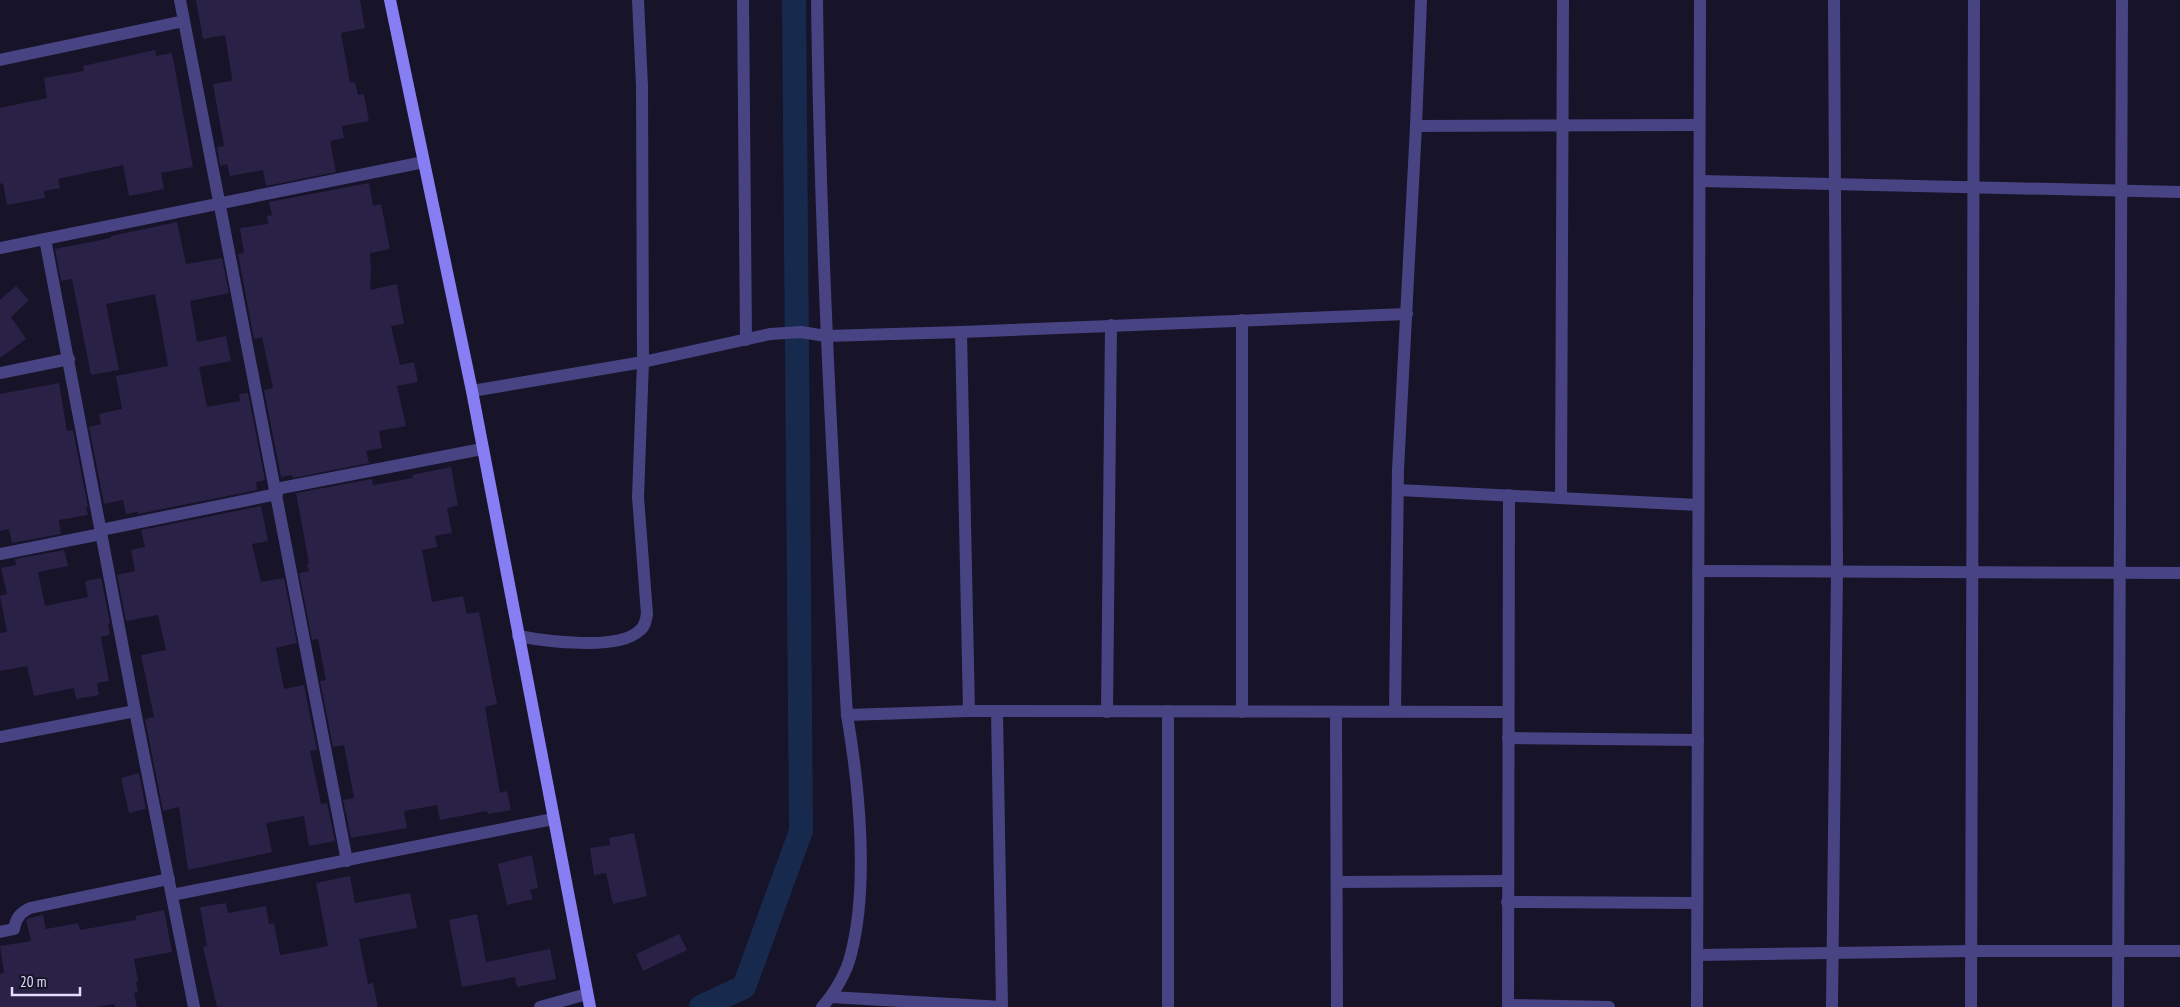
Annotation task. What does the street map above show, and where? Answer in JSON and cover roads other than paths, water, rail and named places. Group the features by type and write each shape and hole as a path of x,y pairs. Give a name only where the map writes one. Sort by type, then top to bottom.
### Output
{"street":[{"path":"180,0 277,492 347,861"},
{"path":"390,0 472,391 590,1007"},
{"path":"518,636 563,642 604,642 632,636 640,631 645,624 647,614 638,497 643,362 642,86 638,0"},
{"path":"743,0 746,340"},
{"path":"817,0 819,155 826,336 847,715 860,847 859,902 851,955 831,997 822,1007"},
{"path":"1394,711 1398,490 1421,0"},
{"path":"1561,498 1562,0"},
{"path":"1697,1007 1700,0"},
{"path":"1832,1007 1837,570 1834,0"},
{"path":"1971,1007 1974,0"},
{"path":"2118,1007 2122,0"},
{"path":"0,60 184,20"},
{"path":"1416,126 1699,125"},
{"path":"0,248 424,162"},
{"path":"1700,181 2180,192"},
{"path":"45,239 194,1007"},
{"path":"472,391 643,362 770,334 801,332 826,336 962,332 1407,314"},
{"path":"1242,320 1242,712"},
{"path":"1107,712 1110,325"},
{"path":"962,332 969,711"},
{"path":"0,373 69,359"},
{"path":"0,554 277,492 482,449"},
{"path":"1398,490 1698,506"},
{"path":"1509,495 1508,1006 1609,1007"},
{"path":"1698,571 1972,570 2180,572"},
{"path":"0,737 135,710"},
{"path":"847,715 969,711 1508,712"},
{"path":"831,997 1002,1007 997,711"},
{"path":"1168,712 1168,1007"},
{"path":"1336,712 1337,1007"},
{"path":"1508,738 1698,740"},
{"path":"172,896 553,819"},
{"path":"0,932 14,929 16,920 21,913 30,908 169,879"},
{"path":"1337,882 1507,881"},
{"path":"1507,902 1697,904"},
{"path":"1697,955 1832,952 2180,951"},
{"path":"540,1007 587,994"}],"waterway":[{"path":"701,1007 744,987 801,831 794,0"}]}
